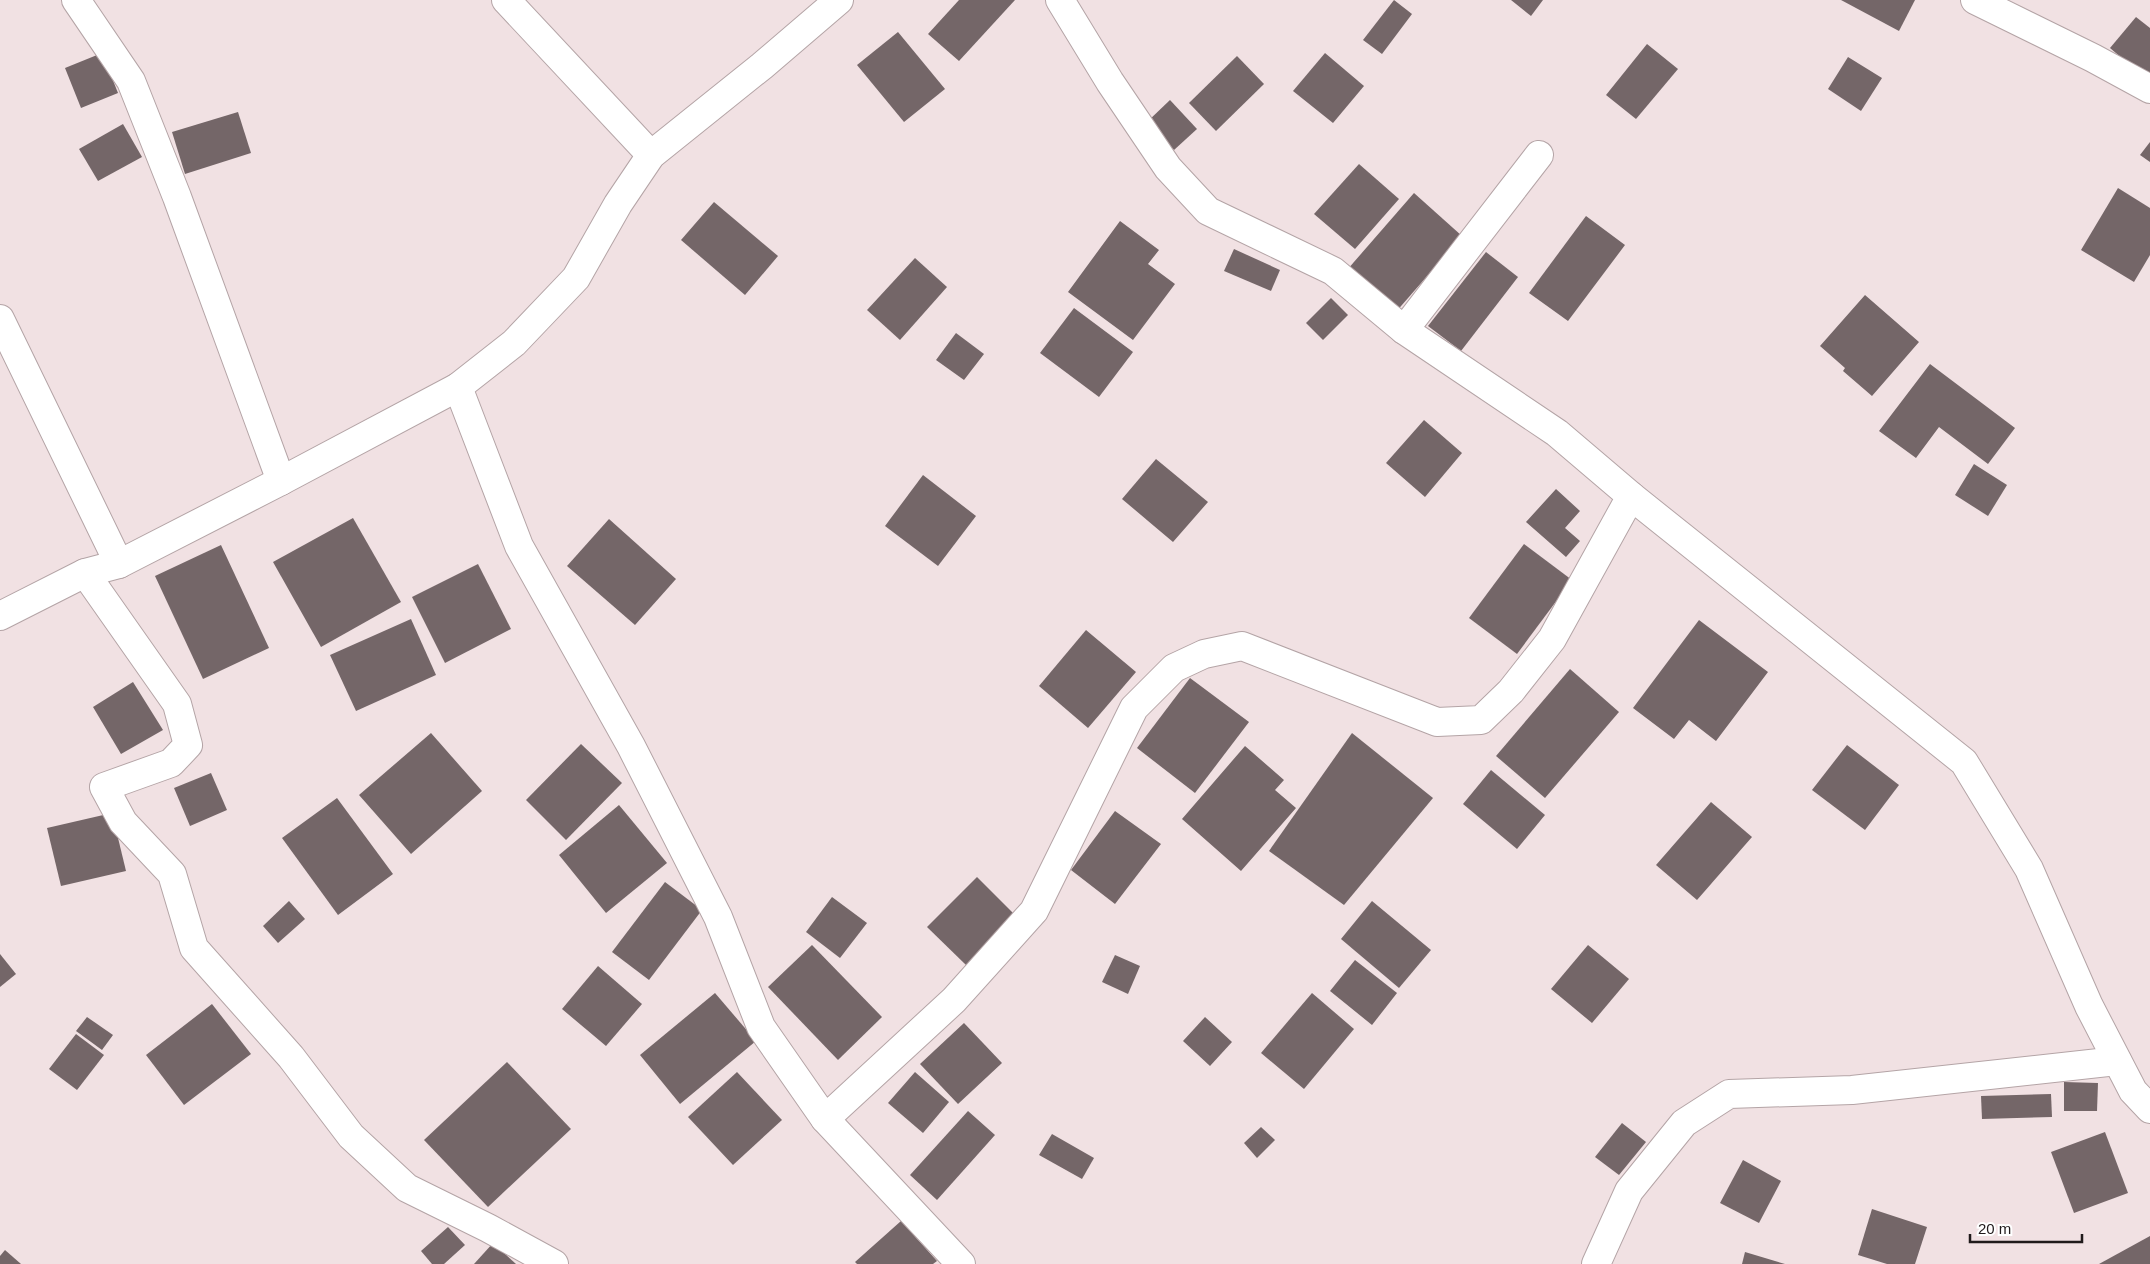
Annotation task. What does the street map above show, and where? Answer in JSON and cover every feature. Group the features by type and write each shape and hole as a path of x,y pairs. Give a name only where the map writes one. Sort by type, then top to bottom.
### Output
{"street":[{"path":"76,0 131,81 177,197 281,481"},
{"path":"506,0 651,155"},
{"path":"0,616 85,574 119,564 458,387 514,343 576,278 618,204 651,155 762,66 839,0"},
{"path":"1060,0 1110,82 1168,168 1208,211 1333,271 1404,330 1558,433 1631,496 1964,762 2029,869 2089,1006 2133,1091 2150,1109"},
{"path":"1975,0 2093,58 2150,89"},
{"path":"1404,330 1539,155"},
{"path":"0,319 119,564"},
{"path":"458,387 519,546 630,746 718,917 761,1027 825,1119 961,1264"},
{"path":"825,1119 954,1000 1034,911 1134,708 1174,668 1204,654 1242,646 1437,722 1481,720 1511,691 1552,639 1631,496"},
{"path":"85,574 177,704 188,745 171,763 104,787 123,822 172,874 194,948 291,1057 351,1136 407,1188 488,1228 554,1264"},
{"path":"1596,1264 1629,1191 1684,1123 1729,1094 1852,1090 2117,1061"}],"building":[{"path":"959,0 1015,0 959,61 928,34"},
{"path":"1394,0 1412,14 1382,54 1363,40"},
{"path":"1511,0 1543,0 1531,16"},
{"path":"1841,0 1915,0 1899,31"},
{"path":"2136,17 2150,28 2150,82 2110,48"},
{"path":"898,32 945,89 904,122 857,65"},
{"path":"1647,44 1678,69 1636,119 1606,95"},
{"path":"102,53 118,93 81,108 65,68"},
{"path":"1325,53 1364,86 1333,123 1293,91"},
{"path":"1237,56 1264,84 1216,131 1189,103"},
{"path":"1848,57 1882,78 1861,111 1828,89"},
{"path":"1170,100 1197,129 1174,150 1147,122"},
{"path":"238,112 251,153 185,174 172,132"},
{"path":"123,124 142,157 98,181 79,149"},
{"path":"2150,142 2150,162 2140,155"},
{"path":"1359,164 1399,199 1355,249 1314,214"},
{"path":"2118,188 2150,208 2150,255 2134,282 2081,250"},
{"path":"1414,193 1462,236 1395,313 1347,270"},
{"path":"714,202 778,256 745,295 681,240"},
{"path":"1586,216 1625,245 1568,321 1529,293"},
{"path":"1120,221 1159,250 1148,264 1175,284 1133,340 1068,292"},
{"path":"1234,249 1280,270 1271,291 1224,271"},
{"path":"1486,252 1518,277 1461,351 1428,326"},
{"path":"915,258 947,287 900,340 867,310"},
{"path":"1865,295 1919,342 1872,396 1843,371 1845,368 1820,346"},
{"path":"1331,298 1348,315 1323,340 1306,323"},
{"path":"1074,308 1133,352 1099,397 1040,353"},
{"path":"956,333 984,354 964,380 936,360"},
{"path":"1930,364 2015,428 1988,464 1939,427 1916,458 1879,431"},
{"path":"1424,420 1462,453 1425,497 1386,463"},
{"path":"1156,459 1208,502 1173,542 1122,499"},
{"path":"1974,464 2007,485 1988,516 1955,495"},
{"path":"923,475 976,516 938,566 885,526"},
{"path":"1556,489 1580,511 1565,528 1580,541 1566,557 1526,522"},
{"path":"353,518 401,602 321,647 273,562"},
{"path":"609,519 676,579 635,625 567,566"},
{"path":"1524,544 1572,580 1517,654 1469,618"},
{"path":"221,545 269,648 203,679 155,576"},
{"path":"478,564 511,629 445,663 412,597"},
{"path":"411,619 436,675 356,711 330,655"},
{"path":"1699,620 1768,672 1716,741 1689,720 1674,739 1633,708"},
{"path":"1086,630 1136,672 1088,728 1039,686"},
{"path":"1570,669 1619,712 1545,798 1496,756"},
{"path":"1190,678 1249,722 1195,793 1137,748"},
{"path":"133,682 163,730 121,754 93,707"},
{"path":"431,733 482,791 411,854 359,795"},
{"path":"1352,733 1433,798 1344,905 1269,851"},
{"path":"581,744 622,783 566,840 526,800"},
{"path":"1847,745 1899,785 1865,830 1812,790"},
{"path":"1245,746 1284,780 1275,790 1296,808 1241,871 1182,819"},
{"path":"1491,770 1545,815 1517,849 1463,804"},
{"path":"211,773 227,810 190,826 174,788"},
{"path":"337,798 393,874 338,915 282,838"},
{"path":"1711,802 1752,837 1697,900 1656,865"},
{"path":"619,805 667,863 606,913 559,855"},
{"path":"1115,811 1161,844 1115,904 1071,870"},
{"path":"112,813 126,871 61,886 47,828"},
{"path":"977,877 1016,916 966,965 927,927"},
{"path":"665,882 702,910 649,980 612,952"},
{"path":"832,897 867,923 840,958 806,932"},
{"path":"289,901 305,919 278,943 263,926"},
{"path":"1372,901 1431,950 1399,988 1341,939"},
{"path":"812,945 882,1017 838,1060 768,987"},
{"path":"1588,945 1629,979 1592,1023 1551,989"},
{"path":"0,954 16,974 0,987"},
{"path":"1115,955 1140,966 1128,994 1102,982"},
{"path":"1355,960 1397,993 1372,1025 1330,991"},
{"path":"598,966 642,1004 606,1046 562,1009"},
{"path":"715,993 756,1041 680,1104 640,1055"},
{"path":"1312,993 1354,1029 1304,1089 1261,1053"},
{"path":"212,1004 251,1054 184,1105 146,1055"},
{"path":"87,1017 113,1035 102,1050 76,1031"},
{"path":"1205,1017 1232,1042 1210,1066 1183,1041"},
{"path":"964,1023 1002,1063 958,1104 920,1064"},
{"path":"76,1034 104,1055 77,1090 49,1069"},
{"path":"507,1062 571,1129 488,1207 424,1140"},
{"path":"737,1072 782,1120 733,1165 688,1117"},
{"path":"915,1072 949,1102 923,1133 888,1103"},
{"path":"2064,1082 2098,1083 2097,1111 2064,1111"},
{"path":"2051,1094 2052,1117 1982,1119 1981,1096"},
{"path":"968,1111 995,1135 937,1200 910,1175"},
{"path":"1622,1123 1646,1142 1619,1175 1595,1157"},
{"path":"1261,1127 1275,1140 1257,1158 1244,1143"},
{"path":"2105,1132 2128,1193 2074,1213 2051,1152"},
{"path":"1052,1134 1094,1158 1082,1179 1039,1155"},
{"path":"1743,1160 1781,1181 1759,1223 1720,1203"},
{"path":"1872,1209 1927,1227 1915,1264 1887,1264 1858,1255"},
{"path":"901,1221 937,1261 933,1264 857,1264 855,1262"},
{"path":"448,1227 465,1245 444,1264 432,1264 421,1251"},
{"path":"2150,1236 2150,1264 2099,1264"},
{"path":"493,1243 516,1264 474,1264"},
{"path":"5,1250 21,1264 0,1264 0,1256"},
{"path":"1745,1252 1785,1264 1742,1264"}]}
